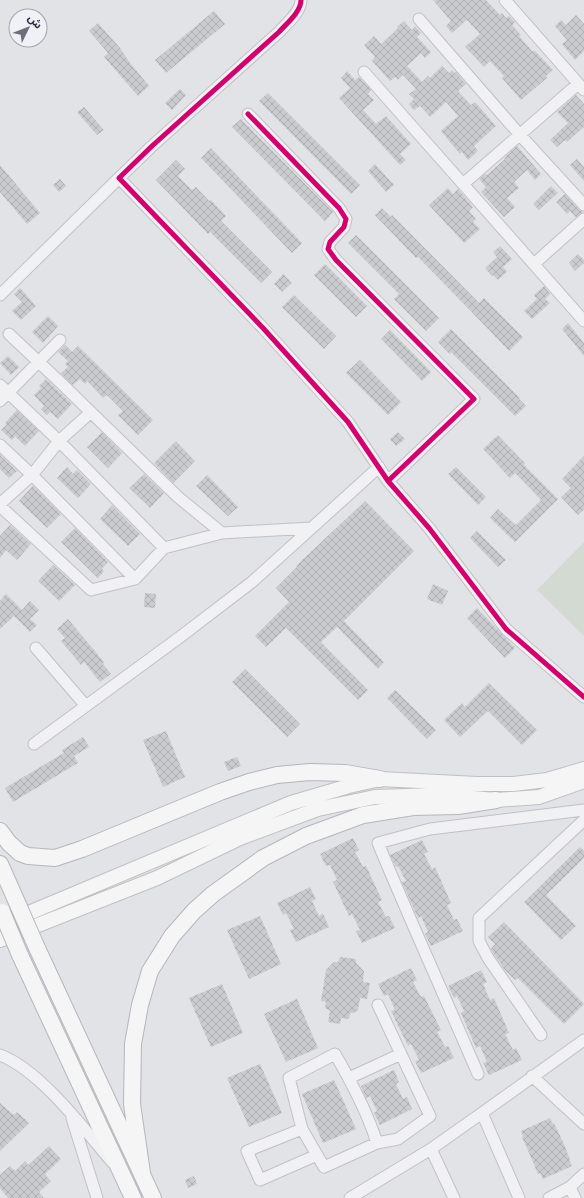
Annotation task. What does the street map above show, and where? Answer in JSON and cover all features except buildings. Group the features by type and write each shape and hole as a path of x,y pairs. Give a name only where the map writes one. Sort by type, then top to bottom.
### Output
{"highway":[{"path":"0,831 20,853 28,856 55,858 82,849 220,792 249,782 277,775 310,772 345,773 380,779"},
{"path":"142,1172 132,1104 133,1044 140,1005 150,971 172,936 194,911 213,894 263,858 306,836 363,816 413,807 458,806 496,800"},
{"path":"0,864 37,948 153,1198"},
{"path":"1,915 133,1198"}],"main road":[{"path":"1,915 292,803 349,786 380,779 476,784 512,784 547,780 584,769"},
{"path":"0,940 157,878 240,838 318,809 375,797 438,795 496,800 539,796 584,782"}],"street":[{"path":"0,295 152,146 279,32 293,16 301,4 301,0"},
{"path":"463,184 520,134 581,87 505,0"},
{"path":"419,19 584,205"},
{"path":"364,72 584,321"},
{"path":"248,114 339,208 346,218 344,227 330,242 328,249 336,260 474,399 388,481"},
{"path":"119,178 263,328 348,422 388,481 429,528 506,629 584,697"},
{"path":"534,264 584,219"},
{"path":"9,334 178,497 222,533"},
{"path":"60,340 3,393 59,442 164,548"},
{"path":"91,412 59,442 32,475 0,505 91,590 135,579 164,548 222,533 311,528"},
{"path":"0,445 32,475 135,579"},
{"path":"34,744 180,637 252,582 379,467"},
{"path":"36,648 86,706"},
{"path":"478,1074 446,999 411,924 378,843 430,829 584,810"},
{"path":"541,1035 478,941 479,918 584,820"},
{"path":"377,1143 371,1124 349,1078 335,1054 289,1078 302,1129 324,1167 377,1143 398,1139 430,1116 378,1005"},
{"path":"350,1198 431,1149 584,1040"},
{"path":"349,1078 400,1054"},
{"path":"0,1055 10,1059 31,1073 71,1114 121,1173"},
{"path":"532,1076 584,1124"},
{"path":"482,1113 519,1198"},
{"path":"71,1114 97,1198"},
{"path":"302,1129 247,1151 260,1180 317,1154"},
{"path":"431,1149 454,1198"},
{"path":"549,1198 570,1187 584,1174"},
{"path":"570,1187 575,1198"}],"shaded area":[{"path":"584,542 584,636 537,590"}],"cycle path":[{"path":"301,0 299,9 279,32 152,146 119,178 263,328 348,422 388,481 429,528 506,629 584,697"},
{"path":"248,114 339,208 346,219 344,227 330,242 328,249 336,260 474,399 388,481"}]}
